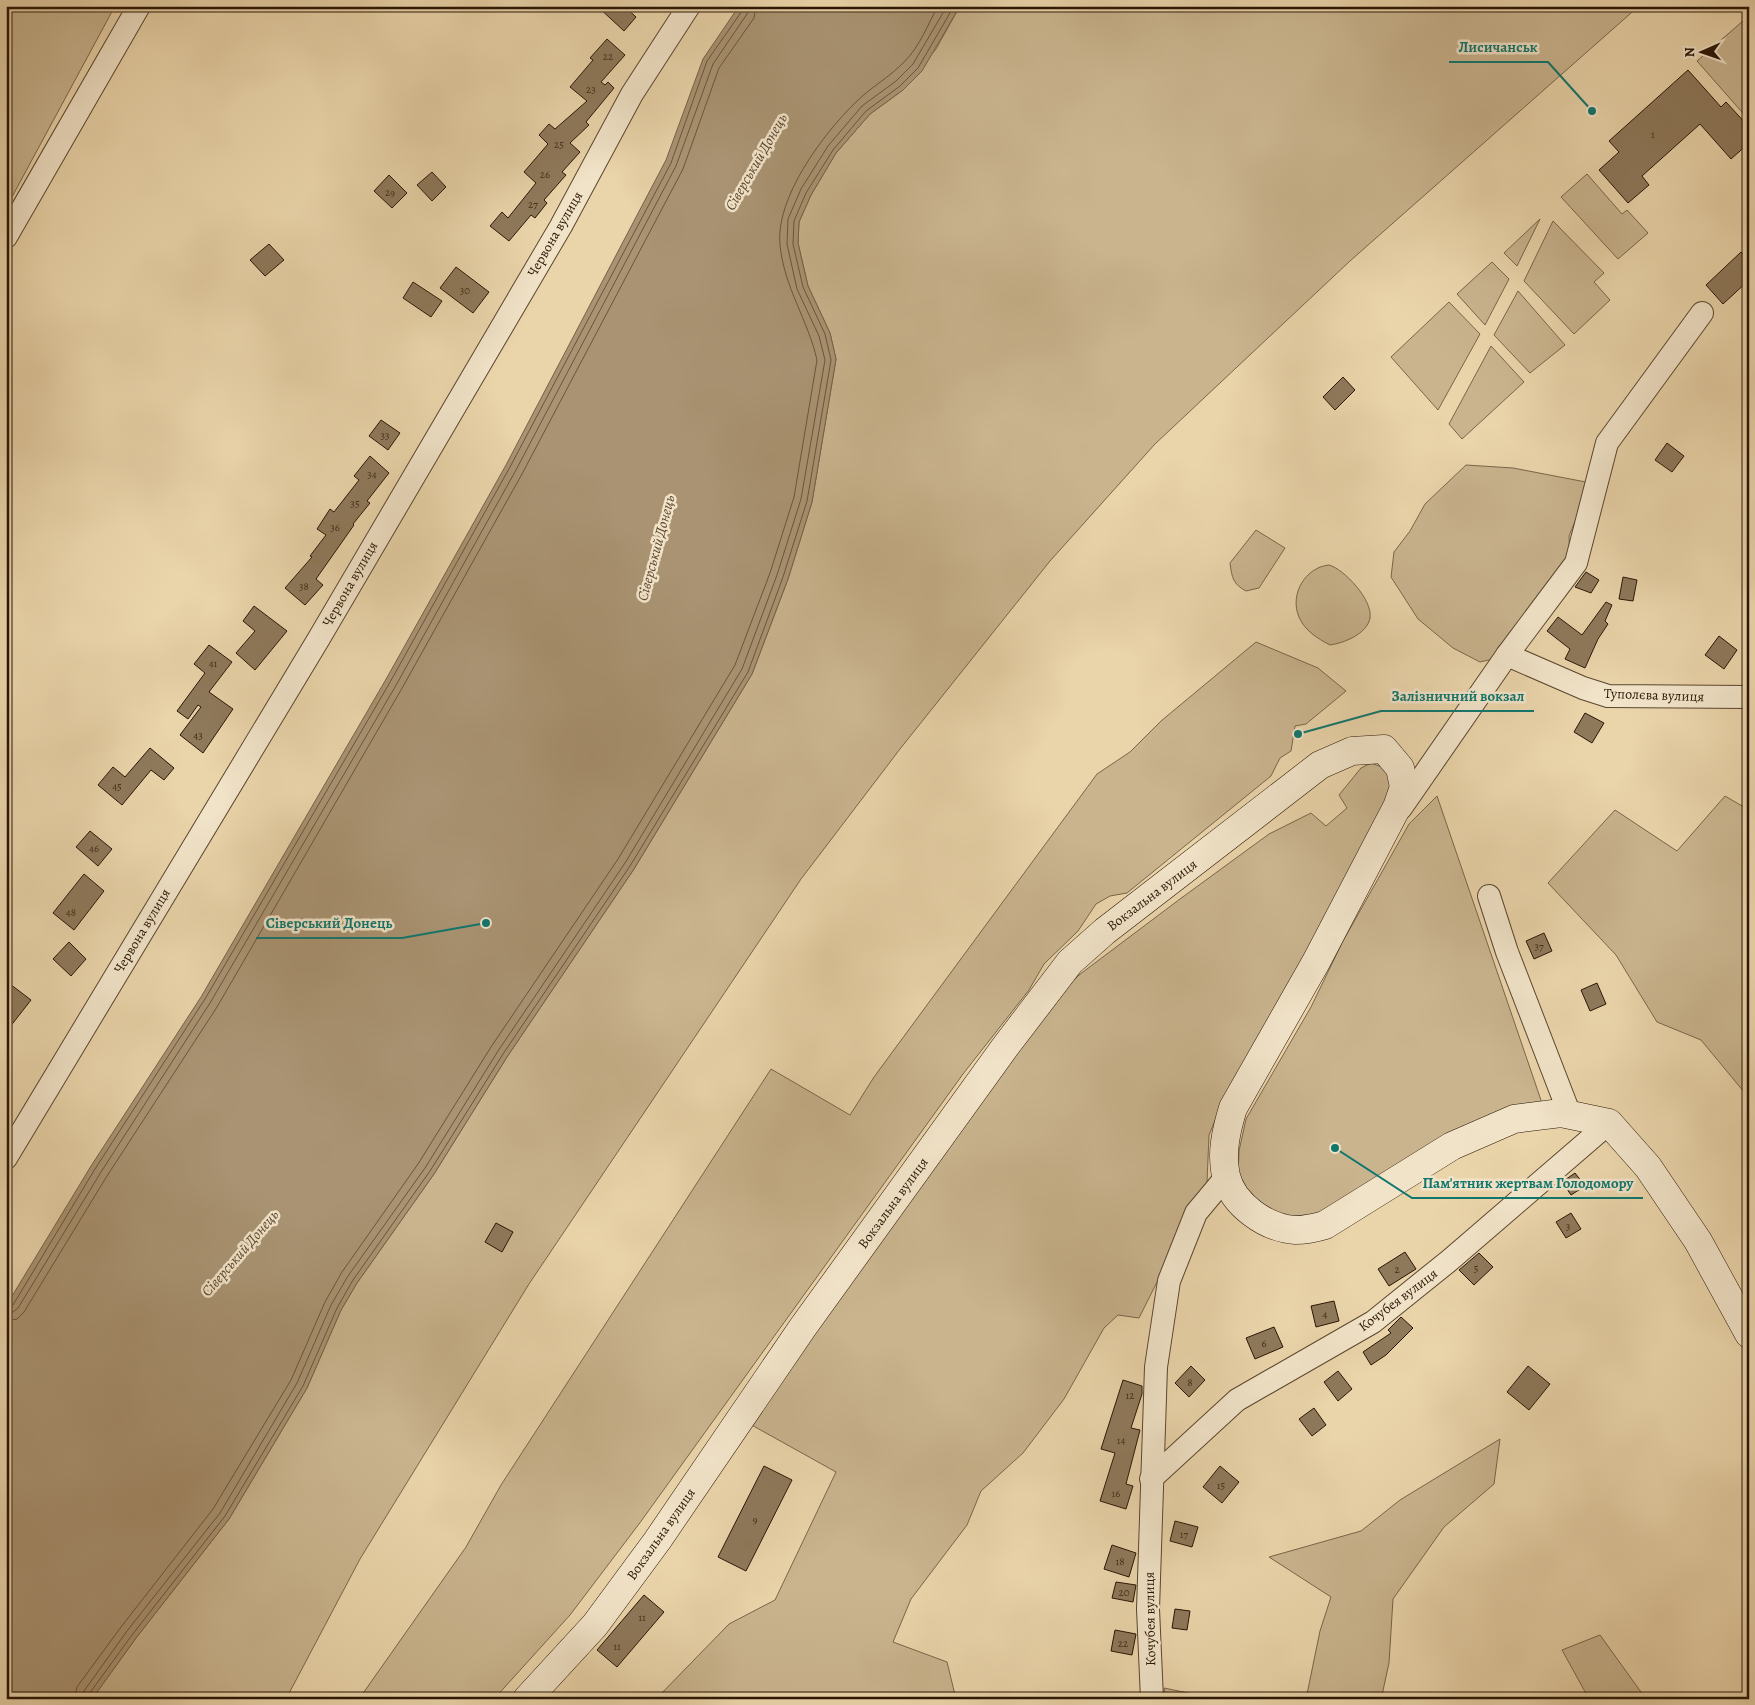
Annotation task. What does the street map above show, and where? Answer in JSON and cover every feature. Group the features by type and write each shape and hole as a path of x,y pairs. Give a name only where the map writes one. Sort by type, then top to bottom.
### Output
{"main road":[{"name":"Вокзальна вулиця","path":"527,1699 595,1626 657,1542 803,1327 1005,1047 1070,962 1105,931 1320,765 1352,751 1384,749 1400,768 1404,788 1385,832"},
{"path":"1385,832 1316,962 1233,1108 1226,1132 1224,1156 1226,1177 1233,1193 1244,1206 1260,1219 1294,1230 1310,1229 1325,1225 1452,1146 1514,1119 1560,1113 1609,1123 1648,1167 1698,1241 1749,1334"}],"street":[{"path":"6,237 139,6"},
{"name":"Червона вулиця","path":"6,1158 318,640 560,226 632,94 689,6"},
{"path":"1385,832 1506,655 1576,562 1607,443 1702,313"},
{"name":"Туполєва вулиця","path":"1506,655 1583,688 1608,696 1749,697"},
{"path":"1489,896 1511,962 1570,1115"},
{"name":"Кочубея вулиця","path":"1151,1479 1237,1400 1372,1322 1450,1260 1609,1123"},
{"name":"Кочубея вулиця","path":"1152,1699 1148,1609 1156,1367 1169,1281 1196,1213 1226,1177"}],"shaded area":[{"path":"6,6 115,6 6,208"},
{"path":"960,6 1639,6 1350,261 1155,444 1050,561 900,749 801,879 529,1284 360,1559 286,1699 92,1699 136,1638 229,1519 307,1388 341,1310 357,1283 434,1174 507,1057 634,869 752,674 788,579 812,502 836,359 830,333 808,286 798,243 799,222 811,195 836,153 870,114 903,90 936,49"},
{"path":"1744,20 1749,26 1749,120 1697,61"},
{"path":"1587,174 1622,214 1627,210 1648,233 1618,259 1561,197"},
{"path":"1540,219 1517,266 1504,253"},
{"path":"1553,221 1604,273 1594,282 1610,300 1574,334 1524,281"},
{"path":"1492,262 1509,279 1485,325 1457,294"},
{"path":"1518,291 1565,345 1530,373 1494,335"},
{"path":"1449,302 1480,334 1438,410 1391,357"},
{"path":"1491,346 1524,382 1462,439 1449,424"},
{"path":"1466,465 1513,468 1591,483 1569,536 1570,562 1493,659 1480,662 1453,648 1418,619 1391,577 1394,552 1410,531 1425,504"},
{"path":"1256,530 1285,548 1259,588 1246,591 1238,586 1234,580 1230,563"},
{"path":"1329,565 1342,572 1356,586 1370,611 1368,624 1360,633 1348,640 1330,645 1308,630 1299,617 1296,608 1298,591 1307,576 1321,567"},
{"path":"1256,642 1318,668 1346,691 1306,724 1295,726 1291,751 1280,758 1271,776 1127,893 1110,896 1096,904 1078,931 1044,964 1029,990 963,1074 639,1524 570,1615 494,1699 359,1699 466,1547 501,1485 771,1069 850,1115 874,1077 1097,774 1130,752 1161,721"},
{"path":"1371,763 1382,767 1390,775 1391,803 1219,1111 1209,1135 1207,1182 1139,1318 1118,1315 1104,1328 1064,1399 1023,1453 981,1491 967,1525 911,1599 893,1642 947,1662 956,1699 656,1699 729,1624 775,1600 836,1472 748,1423 1041,1014 1079,975 1269,834 1311,813 1326,826 1347,808 1339,795 1361,768"},
{"path":"1437,796 1543,1106 1319,1216 1292,1220 1263,1206 1238,1178 1239,1151 1246,1119 1311,1007 1343,941 1409,824"},
{"path":"1725,796 1749,810 1749,1098 1701,1040 1657,1022 1616,955 1548,883 1615,810 1677,851"},
{"path":"1500,1439 1494,1484 1444,1527 1393,1599 1389,1663 1382,1695 1385,1699 1306,1699 1320,1631 1331,1597 1269,1557 1361,1531 1400,1500"},
{"path":"1600,1635 1646,1699 1589,1699 1562,1650"},
{"path":"1164,1688 1217,1699 1166,1699"}],"water":[{"path":"739,6 960,6 922,71 903,90 870,114 836,153 811,195 799,222 798,243 808,286 830,333 836,359 812,502 788,579 752,674 634,869 507,1057 434,1174 357,1283 341,1310 307,1388 229,1519 136,1638 92,1699 6,1699 6,1306 91,1166 201,997 385,681 506,465 666,160 703,59"}],"building":[{"path":"597,6 624,6 636,17 624,31"},
{"path":"607,39 625,55 601,82 605,85 608,82 614,88 586,122 589,125 570,143 580,152 562,172 566,175 544,200 547,203 535,218 531,215 509,241 490,226 502,212 508,218 536,183 524,172 548,144 539,135 549,124 555,129 587,101 570,87 593,60 590,58"},
{"path":"1688,70 1721,107 1726,102 1749,127 1749,143 1731,159 1700,124 1642,176 1649,185 1628,203 1599,170 1619,152 1609,141"},
{"path":"432,172 446,187 432,201 417,185"},
{"path":"389,175 407,193 392,208 374,191"},
{"path":"269,244 284,260 265,276 250,260"},
{"path":"1741,252 1749,260 1749,280 1723,304 1706,285"},
{"path":"456,267 489,292 473,313 440,288"},
{"path":"413,282 442,301 431,317 403,298"},
{"path":"1343,377 1355,390 1335,410 1323,397"},
{"path":"381,420 400,433 388,450 369,436"},
{"path":"1667,443 1684,456 1672,472 1655,460"},
{"path":"370,456 389,473 367,501 370,503 353,524 316,579 323,585 305,605 285,588 312,557 310,556 326,535 317,529 330,509 334,512 359,480 354,476"},
{"path":"1586,572 1599,580 1591,593 1575,587"},
{"path":"1623,577 1637,580 1633,601 1619,599"},
{"path":"1606,602 1612,605 1605,621 1608,624 1598,639 1585,668 1565,659 1570,649 1547,631 1558,617 1582,635"},
{"path":"254,606 287,631 255,670 236,653 255,631 243,621"},
{"path":"1719,636 1737,650 1724,669 1705,655"},
{"path":"209,645 232,662 209,692 233,709 203,753 180,735 201,707 198,705 188,719 177,711 205,673 194,664"},
{"path":"1585,713 1604,723 1592,743 1574,732"},
{"path":"150,748 174,768 164,780 151,770 122,805 98,785 113,767 125,777"},
{"path":"90,831 112,849 98,866 76,847"},
{"path":"84,874 104,891 74,930 53,913"},
{"path":"1544,933 1552,951 1534,959 1526,941"},
{"path":"69,942 86,959 71,976 53,959"},
{"path":"6,981 31,1000 6,1032"},
{"path":"1597,983 1606,1004 1590,1011 1581,990"},
{"path":"1575,1173 1585,1186 1571,1195 1562,1182"},
{"path":"1571,1213 1581,1229 1566,1238 1556,1222"},
{"path":"496,1223 513,1232 502,1252 485,1242"},
{"path":"1405,1252 1416,1269 1389,1286 1378,1269"},
{"path":"1479,1253 1493,1267 1474,1285 1459,1270"},
{"path":"1334,1301 1339,1321 1316,1327 1311,1306"},
{"path":"1401,1317 1413,1328 1386,1355 1371,1365 1363,1352 1391,1333 1388,1330"},
{"path":"1274,1327 1283,1347 1255,1359 1246,1338"},
{"path":"1191,1366 1205,1380 1189,1397 1175,1383"},
{"path":"1528,1366 1550,1384 1529,1410 1507,1392"},
{"path":"1338,1371 1352,1389 1338,1401 1324,1382"},
{"path":"1123,1380 1142,1386 1142,1394 1131,1428 1140,1430 1126,1484 1133,1486 1126,1509 1100,1501 1115,1453 1101,1449"},
{"path":"1314,1408 1326,1425 1312,1436 1299,1419"},
{"path":"764,1466 792,1480 746,1571 718,1557"},
{"path":"1220,1466 1239,1482 1222,1503 1203,1487"},
{"path":"1175,1521 1198,1527 1192,1547 1170,1541"},
{"path":"1112,1545 1136,1553 1129,1577 1104,1569"},
{"path":"1116,1582 1136,1585 1133,1602 1112,1598"},
{"path":"644,1595 664,1612 617,1667 597,1650"},
{"path":"1175,1609 1190,1611 1187,1630 1172,1628"},
{"path":"1115,1630 1136,1634 1132,1655 1111,1651"}],"place":[{"name":"Лисичанськ","path":"1592,111"},
{"name":"Залізничний вокзал","path":"1298,734"},
{"name":"Сіверський Донець","path":"486,923"},
{"name":"Пам'ятник жертвам Голодомору","path":"1335,1148"}]}
